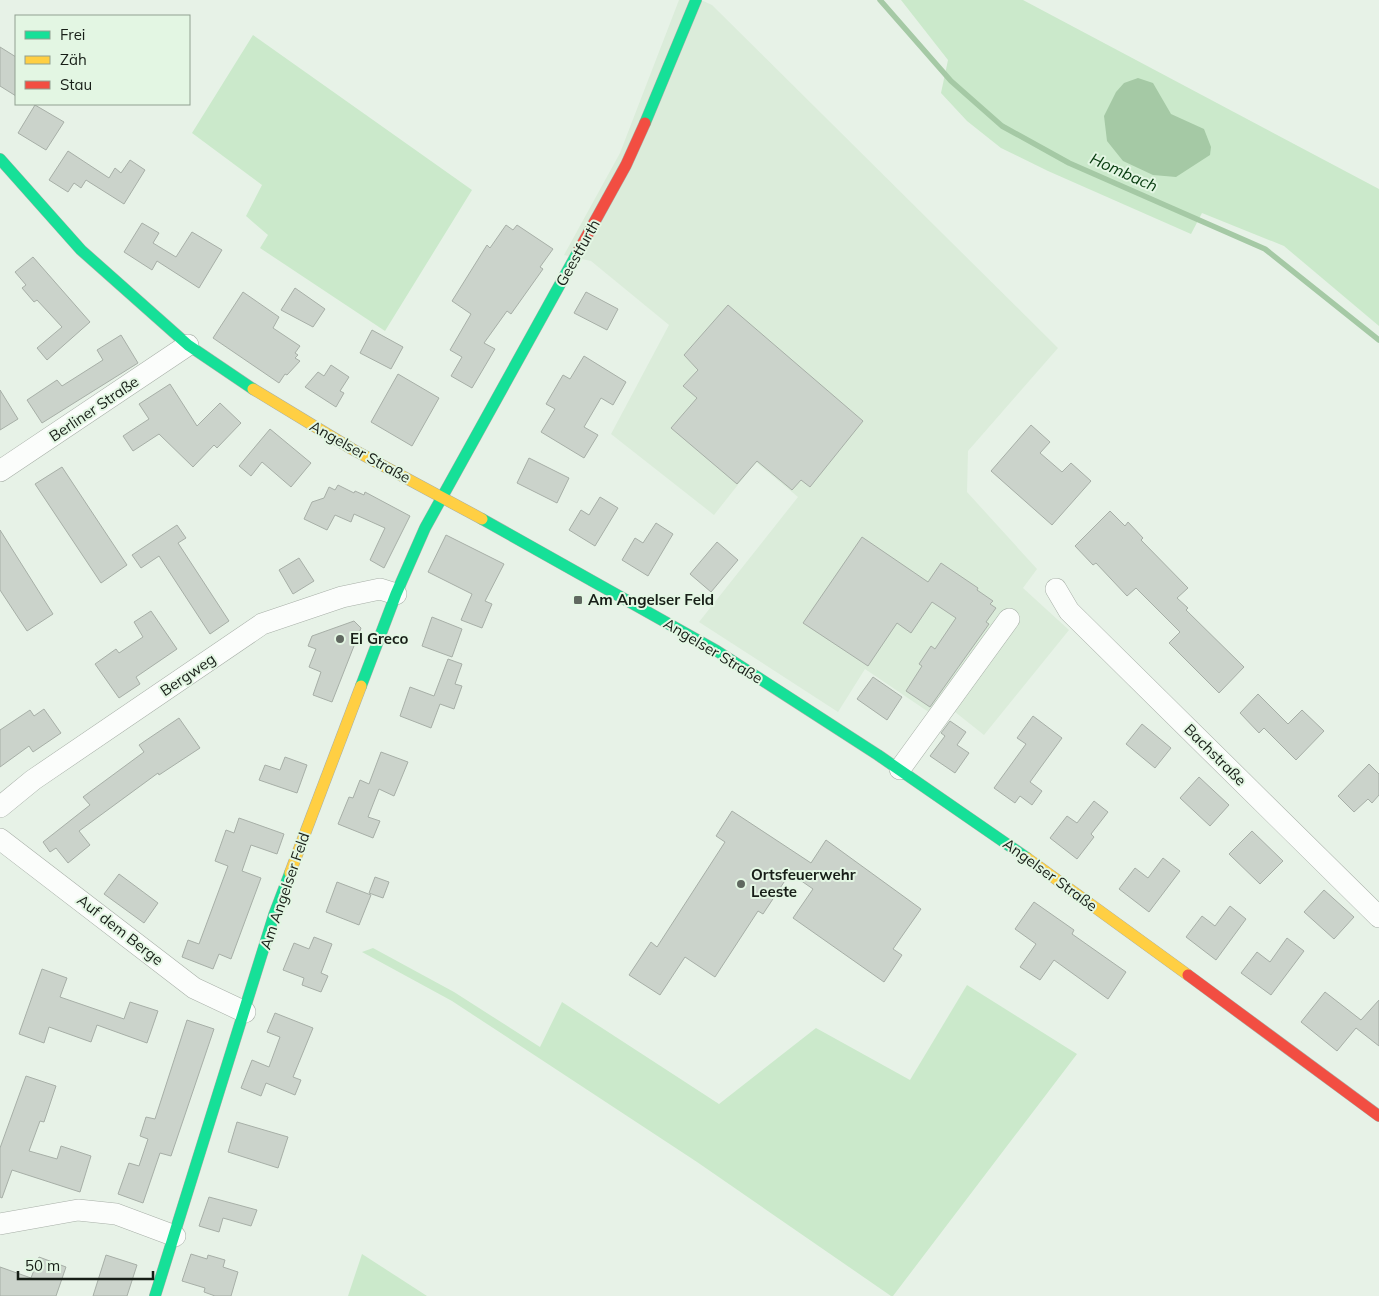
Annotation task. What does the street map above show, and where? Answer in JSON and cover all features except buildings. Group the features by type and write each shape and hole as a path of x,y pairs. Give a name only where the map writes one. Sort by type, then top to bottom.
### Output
{"main road":[{"name":"Geestfurth","path":"442,497 626,165 663,82 696,0"},
{"name":"Angelser Straße","path":"1,163 81,250 188,345 278,406 352,449 442,497 717,651 900,769 1018,852 1379,1116"},
{"name":"Am Angelser Feld","path":"156,1296 274,915 396,594 425,528 442,497"}],"street":[{"name":"Berliner Straße","path":"0,472 188,345"},
{"name":"Bergweg","path":"0,807 34,780 262,624 342,597 380,589 396,594"},
{"name":"Bachstraße","path":"1056,589 1069,612 1379,917"},
{"path":"900,769 1009,619"},
{"name":"Auf dem Berge","path":"0,839 194,988 245,1012"},
{"path":"0,1224 78,1210 116,1214 175,1236"}],"shaded area":[{"path":"679,0 701,0 712,5 1058,348 968,451 967,492 1037,569 1023,588 1069,630 984,735 945,704 936,717 865,669 838,712 699,622 798,497 756,462 714,515 611,434 669,325 591,261 564,255 620,153"},
{"path":"901,0 1023,0 1379,189 1379,326 1284,246 1202,213 1191,234 1048,171 1001,148 967,121 941,93 948,60"},
{"path":"253,35 472,190 385,331 260,248 268,235 246,216 262,185 192,133"},
{"path":"1138,78 1153,83 1171,114 1204,129 1211,147 1210,155 1176,177 1153,175 1123,161 1107,141 1104,116 1116,92 1124,83"},
{"path":"373,948 454,992 540,1047 562,1002 719,1104 816,1028 910,1080 967,985 1077,1054 893,1296 891,1296 697,1162 452,1001 362,952"},
{"path":"362,1254 427,1296 348,1296"}],"waterway":[{"name":"Hombach","path":"880,0 951,81 1002,126 1069,163 1265,249 1379,340"}],"traffic: fast":[{"path":"645,123 696,0"},
{"path":"0,159 81,250 188,345 253,389"},
{"path":"361,686 396,594 425,528 579,250"},
{"path":"482,519 717,651 878,755 1027,858"},
{"path":"155,1296 274,915 290,873"}],"traffic: slow":[{"path":"253,389 352,449 482,519"},
{"path":"290,873 361,686"},
{"path":"1027,858 1188,975"}],"traffic: jam":[{"path":"579,250 626,165 645,123"},
{"path":"1188,975 1379,1116"}],"place":[{"name":"Am Angelser Feld","path":"578,600"},
{"name":"El Greco","path":"340,639"},
{"name":"Ortsfeuerwehr Leeste","path":"741,884"}]}
